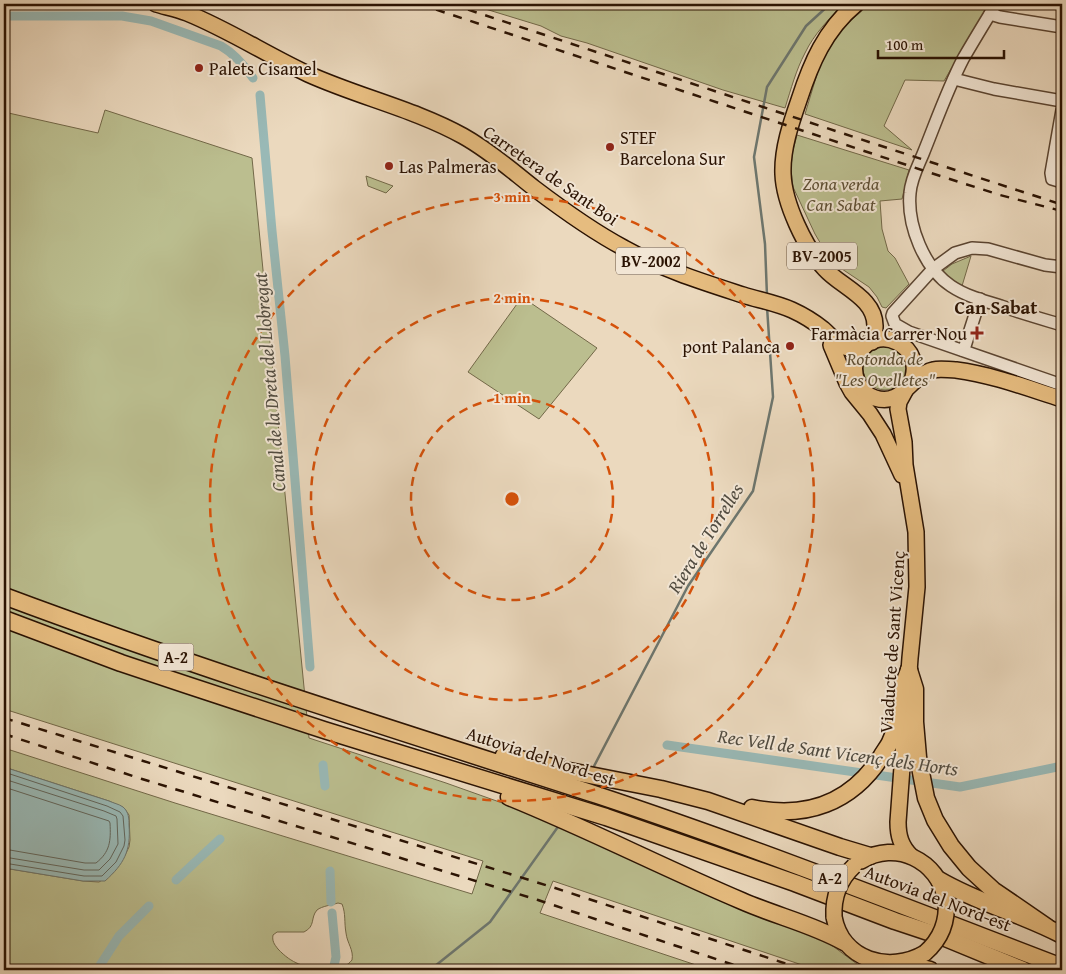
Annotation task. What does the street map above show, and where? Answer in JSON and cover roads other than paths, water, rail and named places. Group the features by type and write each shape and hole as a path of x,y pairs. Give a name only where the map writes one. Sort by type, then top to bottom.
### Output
{"highway":[{"name":"Autovia del Nord-est","path":"4,596 331,710 560,777 596,795 809,870 1062,967"},
{"name":"A-2","path":"4,619 187,686 473,776 486,788 544,804"},
{"path":"560,777 606,778 708,800 781,812 806,810 833,802 846,794 863,779 891,742 902,689 910,670"},
{"path":"910,670 915,689 915,722 911,756 935,820 951,846 969,868 993,890 1047,927"},
{"path":"708,800 840,847 875,855"},
{"path":"544,804 578,826 744,902 801,923 844,942"},
{"name":"Autovia del Nord-est","path":"544,804 587,811 943,937 1023,970"},
{"path":"939,880 964,893 1062,935"},
{"path":"898,967 911,965 930,970"}],"main road":[{"name":"Carretera de Sant Boi","path":"156,4 181,11 210,24 322,80 431,121 462,136 489,152 576,218 624,248 650,261 796,312"},
{"name":"BV-2005","path":"856,4 834,27 817,52 808,72 785,148 783,174 787,198 795,220 810,249 825,270 860,297 871,311 875,328 868,345"},
{"name":"BV-2005","path":"785,148 788,182 792,197 817,250 835,271 869,297 875,305 884,328 897,342"},
{"name":"BV-2002","path":"796,312 822,328 840,345 847,348 868,345 883,339 897,342"},
{"name":"BV-2002","path":"796,312 846,358 859,385 874,398"},
{"path":"897,342 911,354 915,365 914,374 908,388"},
{"path":"831,345 852,392 883,434 898,465 911,500"},
{"path":"854,372 859,353 868,345"},
{"path":"911,354 927,360 956,361 971,364 1062,388"},
{"path":"874,398 893,398 908,388 919,377 934,370 970,372 1008,382 1062,388"},
{"path":"906,465 907,415 912,398 928,380 953,370"},
{"name":"Viaducte de Sant Vicenç","path":"908,388 899,402 898,409 916,532 917,552 917,587 910,670"},
{"name":"Viaducte de Sant Vicenç","path":"874,398 885,409 892,422 897,444 906,465"},
{"name":"Viaducte de Sant Vicenç","path":"911,756 900,795 898,822 898,831 902,845 911,856"},
{"name":"Viaducte de Sant Vicenç","path":"875,855 896,852 911,856 924,864 939,880 946,900 946,915 942,930 935,943 925,953 898,967 889,965 875,966 856,954 844,942 834,917 838,886 845,875 854,866 875,855 890,840 898,822"}],"street":[{"path":"1062,27 1000,17 993,9 954,79 915,173 910,193 910,213 924,255 932,269 952,287 980,300 1062,325"},
{"path":"954,79 994,89 1062,101"},
{"path":"1057,180 1051,173 1062,110"},
{"path":"1062,267 1044,265 988,249 972,248 955,252 932,269 892,316 895,324 909,332 1062,388"},
{"path":"962,350 980,300"}],"water":[{"path":"4,767 109,801 125,809 129,820 127,850 117,869 105,881 83,881 4,868"}],"waterway":[{"name":"Riera de Torrelles","path":"767,296 765,244 754,157 767,87 806,26 830,4"},
{"name":"Canal de la Dreta del Llobregat","path":"4,16 122,16 151,21 221,46 239,60 253,78"},
{"name":"Canal de la Dreta del Llobregat","path":"260,95 285,356 310,667"},
{"name":"Riera de Torrelles","path":"592,770 688,586 753,491 773,397 767,307"},
{"name":"Rec Vell de Sant Vicenç dels Horts","path":"667,745 960,787 1062,766"},
{"name":"Canal de la Dreta del Llobregat","path":"323,765 325,786"},
{"name":"Riera de Torrelles","path":"430,970 490,922 560,824"},
{"name":"Canal de la Dreta del Llobregat","path":"176,880 220,839"},
{"name":"Canal de la Dreta del Llobregat","path":"330,871 331,902"},
{"name":"Canal de la Dreta del Llobregat","path":"97,970 119,936 149,906"},
{"name":"Canal de la Dreta del Llobregat","path":"332,913 336,957 333,970"}],"railway":[{"path":"419,4 931,173 1000,195 1062,211"},
{"path":"451,4 1057,203"},
{"path":"4,718 552,887 804,970"},
{"path":"4,734 142,779 538,900 749,970"}],"place":[{"name":"Palets Cisamel","path":"199,68"},
{"name":"STEF Barcelona Sur","path":"610,147"},
{"name":"Las Palmeras","path":"389,166"},
{"name":"Farmàcia Carrer Nou","path":"977,333"},
{"name":"pont Palanca","path":"790,346"}],"district":[{"name":"Can Sabat","path":"996,307"}],"park label":[{"name":"Zona verda Can Sabat","path":"841,193"},
{"name":"Rotonda de \"Les Ovelletes\"","path":"885,368"}]}
